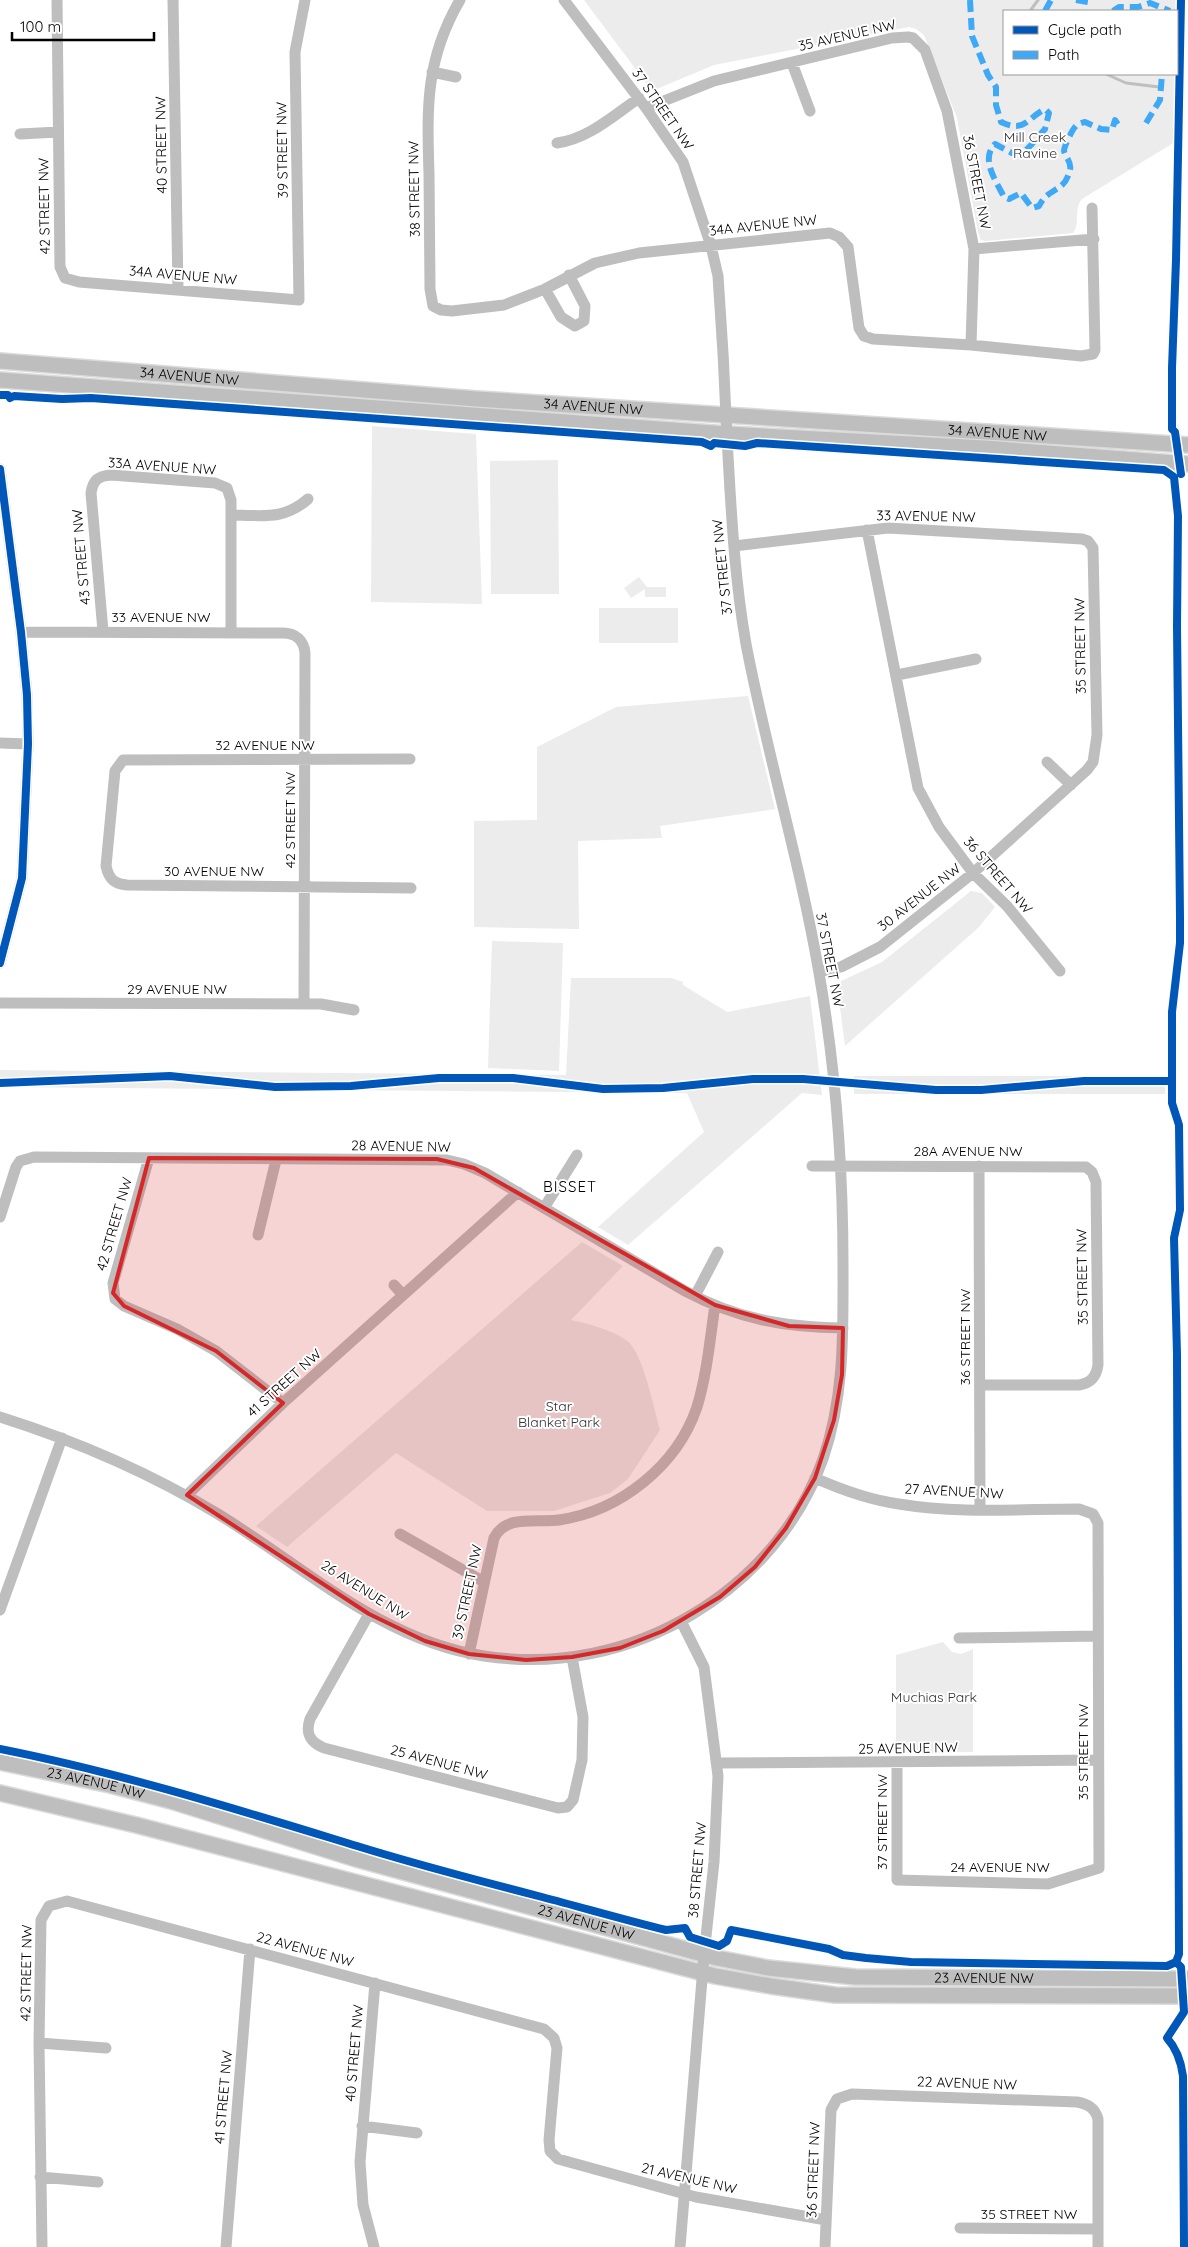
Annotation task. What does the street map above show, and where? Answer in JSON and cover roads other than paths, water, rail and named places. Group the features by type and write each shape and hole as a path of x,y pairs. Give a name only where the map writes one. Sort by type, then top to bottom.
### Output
{"main road":[{"name":"34 AVENUE NW","path":"0,361 477,399 1188,445"},
{"name":"34 AVENUE NW","path":"0,380 727,434 985,448 1188,464"},
{"name":"23 AVENUE NW","path":"0,1762 110,1785 171,1801 356,1859 704,1954 768,1968 855,1977 1188,1979"},
{"name":"23 AVENUE NW","path":"0,1793 136,1824 703,1972 771,1986 835,1995 1188,1996"}],"street":[{"name":"42 STREET NW","path":"57,0 60,267 65,278"},
{"name":"40 STREET NW","path":"173,0 178,289"},
{"name":"39 STREET NW","path":"299,300 295,52 305,0"},
{"name":"38 STREET NW","path":"433,306 430,289 428,99 432,72 449,20 460,0"},
{"name":"37 STREET NW","path":"564,0 639,98 683,162 711,246 718,276 738,591 752,672 819,972 834,1081 841,1167 843,1355 839,1397 828,1442 815,1478 786,1528 755,1567"},
{"name":"35 AVENUE NW","path":"646,108 714,81 892,38 908,37"},
{"name":"36 STREET NW","path":"908,37 913,38 925,50 947,111 974,249 971,345"},
{"name":"35 AVENUE NW","path":"792,63 810,110"},
{"path":"432,72 456,77"},
{"path":"557,143 573,141 584,136 639,98"},
{"path":"20,134 58,132"},
{"path":"974,249 1094,239 1092,208"},
{"name":"34A AVENUE NW","path":"433,306 452,312 504,305 545,289 595,263 639,253 830,233 839,237 848,247 860,328 864,336 873,339 971,345 1080,356 1094,354 1094,239"},
{"path":"545,289 561,317 575,326 584,321 585,306 569,275"},
{"name":"34A AVENUE NW","path":"65,278 79,282 299,300"},
{"path":"0,469 22,632 27,695 28,744 22,878 0,963"},
{"name":"33A AVENUE NW","path":"95,481 102,476 111,475 215,483 227,488 231,500 231,515"},
{"name":"43 STREET NW","path":"95,481 90,500 103,632"},
{"path":"231,632 231,515 282,514 297,509 308,499"},
{"name":"33 AVENUE NW","path":"734,546 867,530 909,528 1082,539 1088,541"},
{"name":"36 STREET NW","path":"867,530 918,788 939,827 973,873 1007,906 1060,971"},
{"name":"35 STREET NW","path":"1088,541 1093,548 1096,752"},
{"name":"33 AVENUE NW","path":"22,632 289,633 298,638"},
{"name":"42 STREET NW","path":"298,638 304,648 304,1004"},
{"path":"897,676 976,659"},
{"path":"0,743 28,744"},
{"name":"30 AVENUE NW","path":"819,972 841,967 880,947 973,873 1071,785 1089,768 1096,752"},
{"name":"32 AVENUE NW","path":"110,878 106,859 115,771 120,762 128,759 410,759"},
{"path":"1047,762 1071,785"},
{"name":"30 AVENUE NW","path":"110,878 119,884 127,885 411,888"},
{"name":"29 AVENUE NW","path":"0,1003 325,1004 354,1010"},
{"path":"544,1208 577,1155"},
{"name":"28 AVENUE NW","path":"0,1217 13,1172 20,1161 34,1157 447,1160 464,1164 485,1173 695,1296 715,1305 757,1320 789,1326 843,1328"},
{"name":"42 STREET NW","path":"149,1158 113,1283 115,1299 124,1306 170,1326 216,1351 283,1403"},
{"path":"258,1235 276,1160"},
{"path":"812,1166 841,1167"},
{"name":"36 STREET NW","path":"979,1166 980,1509"},
{"name":"28A AVENUE NW","path":"841,1167 1086,1167 1092,1172"},
{"name":"35 STREET NW","path":"980,1385 1078,1385 1092,1380 1098,1365 1096,1182 1092,1172"},
{"name":"41 STREET NW","path":"187,1496 283,1403 518,1192"},
{"path":"695,1296 718,1252"},
{"path":"394,1285 404,1295"},
{"name":"39 STREET NW","path":"469,1654 494,1538 500,1528 514,1522 558,1520 589,1513 633,1490 663,1463 686,1431 696,1406 703,1380 715,1305"},
{"name":"26 AVENUE NW","path":"0,1417 62,1438 121,1463 187,1496 260,1541 369,1614 418,1638 469,1654 526,1660 572,1657 620,1648 682,1621 720,1597 755,1567"},
{"path":"0,1610 62,1438"},
{"name":"27 AVENUE NW","path":"815,1478 845,1490 898,1504 980,1509 1079,1509 1094,1514"},
{"name":"35 STREET NW","path":"1094,1514 1099,1529 1098,1760 1100,1868"},
{"path":"400,1534 484,1582"},
{"name":"25 AVENUE NW","path":"369,1614 310,1719 308,1735 314,1742 324,1748 551,1807 567,1807 576,1792 583,1741 581,1702 572,1657"},
{"name":"38 STREET NW","path":"680,2247 716,1829 718,1763 704,1667 682,1621"},
{"path":"959,1638 1098,1636"},
{"name":"25 AVENUE NW","path":"718,1763 1098,1760"},
{"name":"37 STREET NW","path":"898,1763 898,1880"},
{"name":"24 AVENUE NW","path":"898,1880 1048,1884 1100,1868"},
{"name":"22 AVENUE NW","path":"49,1906 60,1902 76,1903 540,2027 552,2035 556,2042 557,2054 549,2140 550,2150"},
{"name":"42 STREET NW","path":"42,2247 40,2177 41,1920 49,1906"},
{"name":"41 STREET NW","path":"226,2247 250,1950"},
{"name":"40 STREET NW","path":"374,2247 361,2193 362,2126 375,1983"},
{"path":"40,2043 106,2048"},
{"name":"22 AVENUE NW","path":"840,2097 852,2094 1077,2102 1092,2108 1097,2115 1098,2126 1098,2229"},
{"name":"36 STREET NW","path":"825,2247 831,2110 835,2101 840,2097"},
{"path":"362,2126 417,2133"},
{"name":"21 AVENUE NW","path":"550,2150 555,2157 565,2162 685,2194 826,2220"},
{"path":"40,2177 98,2182"},
{"name":"35 STREET NW","path":"960,2228 1098,2229"},
{"path":"1098,2229 1098,2247"}],"waterway":[{"path":"1031,10 1038,0"},
{"path":"1108,75 1126,83 1159,87"}],"district":[{"name":"BISSET","path":"570,1186"}],"park label":[{"name":"Mill Creek Ravine","path":"1035,146"},
{"name":"Star Blanket Park","path":"559,1414"},
{"name":"Muchias Park","path":"934,1697"}]}
